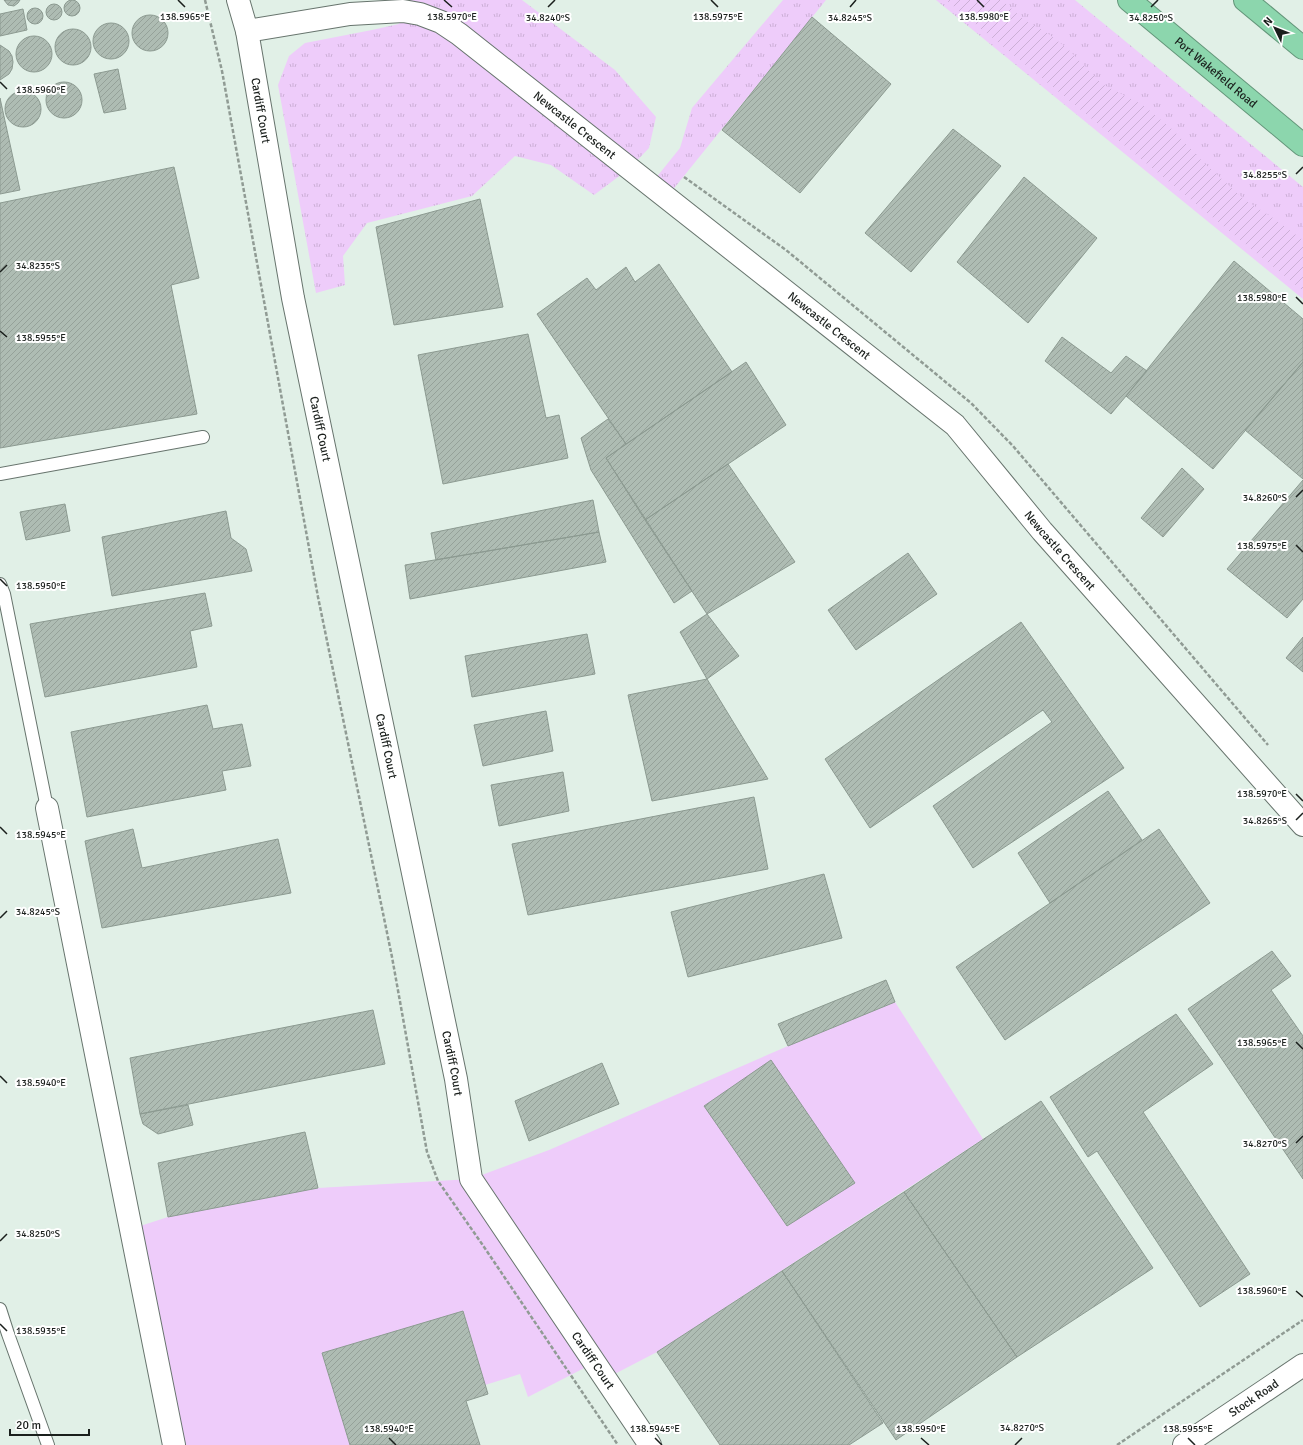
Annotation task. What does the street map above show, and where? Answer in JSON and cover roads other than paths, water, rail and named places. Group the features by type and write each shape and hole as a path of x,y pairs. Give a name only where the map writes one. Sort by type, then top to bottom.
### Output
{"highway":[{"name":"Port Wakefield Road","path":"1129,0 1303,145"},
{"path":"1245,0 1303,48"}],"street":[{"name":"Cardiff Court","path":"238,0 247,31 293,298 456,1079 471,1179 650,1445"},
{"name":"Newcastle Crescent","path":"247,31 350,14 403,11 420,14 440,22 459,34 955,425 1042,531 1303,825"},
{"path":"47,808 174,1445"},
{"name":"Stock Road","path":"1184,1445 1303,1365"}],"lane":[{"path":"0,474 203,437"},
{"path":"0,584 4,594 47,808"},
{"path":"0,1309 48,1445"}]}
